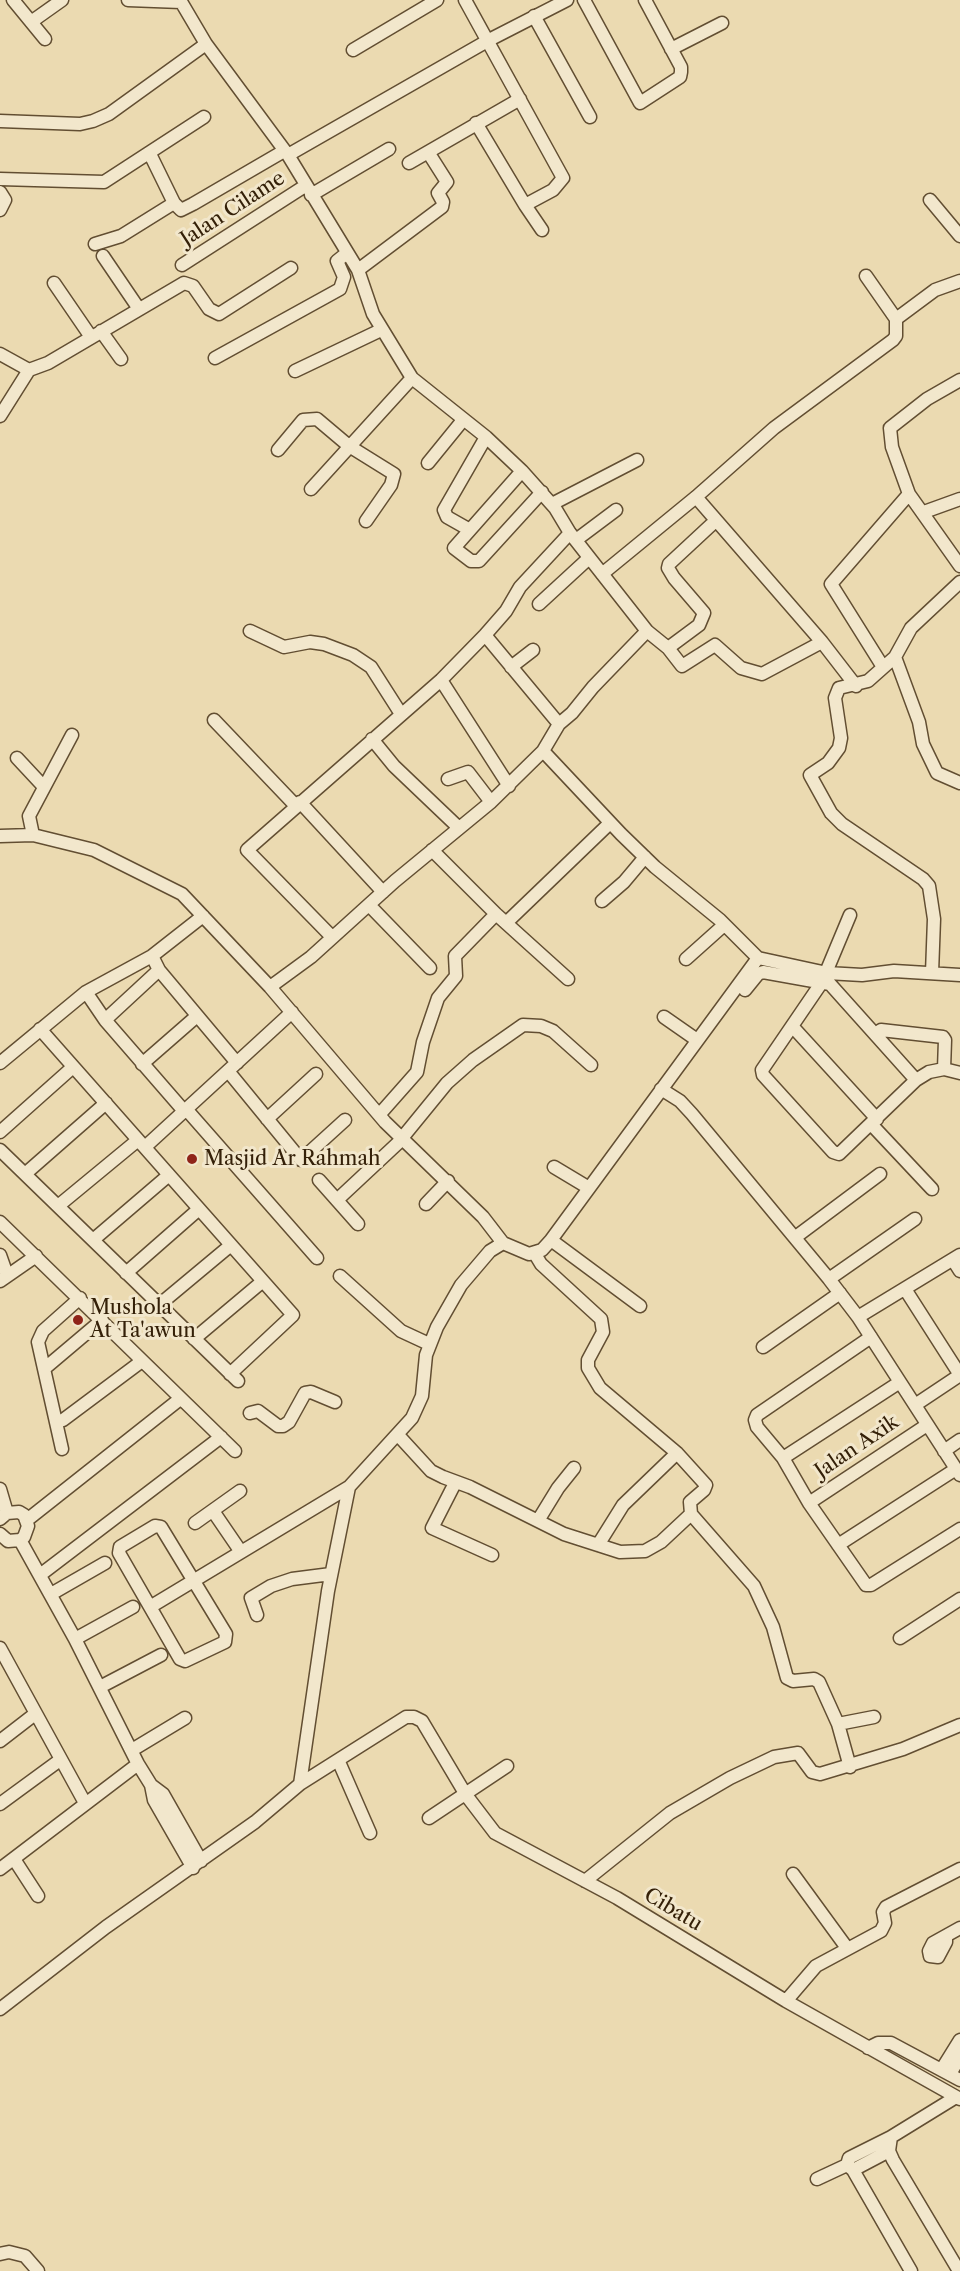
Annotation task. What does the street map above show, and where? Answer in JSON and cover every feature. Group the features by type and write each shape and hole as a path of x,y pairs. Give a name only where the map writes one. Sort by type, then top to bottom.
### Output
{"street":[{"path":"13,0 45,39"},
{"path":"31,22 62,0"},
{"path":"128,0 181,1 206,44 286,153 358,270 365,296 381,330 412,378 486,437 542,492 647,631 668,648 684,666 715,645 741,668 762,674 822,642"},
{"path":"353,50 437,0"},
{"path":"465,0 563,178 553,189 525,205"},
{"path":"286,153 489,40 567,0"},
{"path":"584,0 640,103 680,77 681,67 645,0"},
{"path":"534,16 590,117"},
{"path":"671,49 722,24"},
{"path":"0,121 80,124 93,121 109,114 206,44"},
{"path":"409,163 520,99"},
{"path":"0,179 104,182 204,117"},
{"path":"476,123 542,230"},
{"name":"Jalan Cilame","path":"182,265 308,191 389,149"},
{"path":"358,270 442,207 443,202 438,193 447,182 428,152"},
{"name":"Jalan Cilame","path":"95,244 121,236 174,203 181,210 286,153"},
{"path":"150,154 174,203"},
{"path":"0,192 5,200 0,210"},
{"path":"930,200 960,236"},
{"path":"215,358 340,288 344,278 337,261 347,253"},
{"path":"102,256 139,309"},
{"path":"0,416 30,370 48,363 187,282 209,309 219,314 291,268"},
{"path":"602,574 696,497 774,428 893,340 896,336 896,319 866,276"},
{"path":"54,283 96,334 121,359"},
{"path":"896,319 936,290 958,285"},
{"path":"295,371 381,330"},
{"path":"0,354 30,370"},
{"path":"311,489 412,378"},
{"path":"960,380 927,399 890,428 892,447 909,494 924,512 960,566"},
{"path":"278,450 303,420 317,419 349,446 394,474 391,485 366,521"},
{"path":"428,463 463,420"},
{"path":"470,531 447,517 444,510 486,437"},
{"path":"552,504 637,460"},
{"path":"522,471 454,547 475,562 542,492"},
{"path":"883,667 831,584 909,494"},
{"path":"696,497 822,642 856,686"},
{"path":"924,512 960,499"},
{"path":"332,937 247,850 441,680 485,636 506,611 520,587 573,536 616,510"},
{"path":"668,648 699,625 704,613 674,578 668,568 669,564 711,525"},
{"path":"539,604 590,558"},
{"path":"932,973 934,919 929,886 923,879 842,824 831,813 810,776 834,758 838,748 841,738 835,694 842,687 856,686 868,681 895,657 911,628 960,582"},
{"path":"250,631 284,647 310,642 324,644 353,655 371,667 401,714"},
{"path":"270,987 311,957 458,827 509,786 543,751 559,724 572,713 593,687 647,631"},
{"path":"485,636 559,724"},
{"path":"511,667 533,650"},
{"path":"895,657 919,722 923,744 937,773 960,783"},
{"path":"441,680 509,786"},
{"path":"214,720 383,892"},
{"path":"33,835 29,816 72,735"},
{"path":"372,739 394,766 458,827"},
{"path":"543,751 645,857 724,925 758,958 825,977 916,1080"},
{"path":"17,758 44,787"},
{"path":"448,779 468,772 491,802"},
{"path":"506,923 610,823"},
{"path":"0,836 33,835 94,850 182,894 270,987 379,1115 483,1217 503,1243 517,1251 535,1254 541,1264 601,1319 603,1332 588,1360 588,1368 600,1388 677,1453 706,1485 704,1490 690,1502 692,1514 754,1586 773,1627 787,1678 817,1680 838,1724 850,1767"},
{"path":"432,850 496,914 568,979"},
{"path":"602,901 624,882 645,857"},
{"path":"369,905 430,968"},
{"path":"379,1115 417,1072 423,1042 438,998 456,976 455,956 496,914"},
{"path":"849,915 825,977 762,1070 763,1075 835,1153 842,1152 916,1080 929,1072 944,1069 960,1073"},
{"path":"0,1063 86,992 152,956 203,916"},
{"path":"686,959 724,925"},
{"path":"152,956 159,970 197,1016 267,1119 302,1160 345,1120"},
{"path":"535,1254 551,1240 758,958"},
{"path":"105,1020 159,970"},
{"path":"689,1063 758,974 825,977 932,973 960,975"},
{"path":"86,992 105,1020 142,1064 317,1258"},
{"path":"58,1206 185,1110 292,1012"},
{"path":"142,1064 197,1016"},
{"path":"664,1017 697,1040"},
{"path":"337,1200 402,1138 447,1083 473,1060 523,1025 541,1026 553,1031 591,1065"},
{"path":"792,1026 932,1189"},
{"path":"0,1150 234,1378 293,1315 40,1029"},
{"path":"875,1034 881,1030 943,1037 945,1040 944,1069"},
{"path":"0,1132 73,1066"},
{"path":"267,1119 316,1074"},
{"path":"661,1089 671,1097 687,1118 700,1125 797,1236 830,1278 858,1317 958,1472 838,1545"},
{"path":"25,1174 106,1103"},
{"path":"554,1167 589,1188"},
{"path":"797,1236 880,1174"},
{"path":"93,1240 169,1175"},
{"path":"319,1180 358,1224"},
{"path":"426,1204 448,1181"},
{"path":"126,1273 199,1209"},
{"path":"830,1278 915,1219"},
{"path":"0,1222 235,1451"},
{"path":"551,1240 640,1306"},
{"path":"150,1607 349,1486 398,1435 417,1410 429,1344 461,1285 490,1251 503,1243"},
{"path":"159,1305 231,1245"},
{"path":"0,1256 3,1278 36,1256"},
{"path":"858,1317 957,1257 960,1271"},
{"path":"340,1276 401,1330 429,1344"},
{"path":"194,1339 263,1281"},
{"path":"905,1289 960,1375 915,1405"},
{"path":"763,1347 840,1293"},
{"path":"62,1449 39,1336 80,1298"},
{"path":"44,1369 102,1320"},
{"path":"871,1337 757,1415 755,1420 757,1427 783,1458 809,1503 861,1582 871,1586 960,1529"},
{"path":"56,1422 63,1420 142,1361"},
{"path":"783,1458 900,1382"},
{"path":"250,1413 258,1411 278,1426 283,1426 289,1422 305,1393 311,1392 335,1402"},
{"path":"27,1520 180,1399"},
{"name":"Jalan Axik","path":"809,1503 927,1425"},
{"path":"398,1435 431,1471 539,1519 564,1534 620,1552 645,1551 661,1542 692,1514"},
{"path":"40,1575 220,1437"},
{"path":"944,1451 960,1440"},
{"path":"598,1545 627,1500 677,1453"},
{"path":"539,1519 558,1488 574,1468"},
{"path":"455,1483 432,1528 492,1555"},
{"path":"300,1784 331,1574 349,1486"},
{"path":"0,1489 3,1516 19,1512 27,1520 27,1532 20,1540 8,1541 1,1537"},
{"path":"195,1523 240,1491"},
{"path":"213,1511 241,1552"},
{"path":"155,1526 160,1527 194,1582 226,1638 225,1642 185,1661 180,1659 119,1554 120,1547 155,1526"},
{"path":"20,1540 75,1639 138,1764 151,1785 163,1794 197,1865"},
{"path":"51,1594 105,1563"},
{"path":"257,1615 250,1598 271,1586 292,1579 331,1574"},
{"path":"900,1638 960,1599"},
{"path":"75,1639 133,1607"},
{"path":"0,1648 4,1666 35,1714 85,1803"},
{"path":"100,1687 161,1655"},
{"path":"0,1741 35,1714"},
{"name":"Cibatu","path":"339,1761 406,1717 422,1721 466,1795 495,1833 585,1881 786,2001 958,2098"},
{"path":"838,1724 874,1717"},
{"path":"132,1750 185,1718"},
{"path":"585,1881 670,1813 730,1778 774,1757 798,1753 816,1774 850,1767 960,1725"},
{"path":"0,1804 60,1760"},
{"path":"0,2009 106,1927 255,1822 300,1784 339,1761 370,1833"},
{"path":"0,1869 138,1764"},
{"path":"429,1818 507,1766"},
{"path":"14,1859 38,1896"},
{"path":"786,2001 816,1966 881,1931 886,1907 960,1869"},
{"path":"793,1874 847,1948"},
{"path":"946,1936 960,1928"},
{"path":"951,2074 960,2040"},
{"path":"868,2048 878,2043 891,2043 951,2074"},
{"path":"951,2074 960,2057"},
{"path":"911,2271 850,2167 849,2158 891,2137 958,2098"},
{"path":"891,2137 889,2151 959,2271"},
{"path":"817,2179 889,2151"},
{"path":"0,2254 9,2252 25,2256 38,2271"}],"place":[{"name":"Masjid Ar Rahmah","path":"192,1159"},
{"name":"Mushola At Ta'awun","path":"78,1320"}]}
